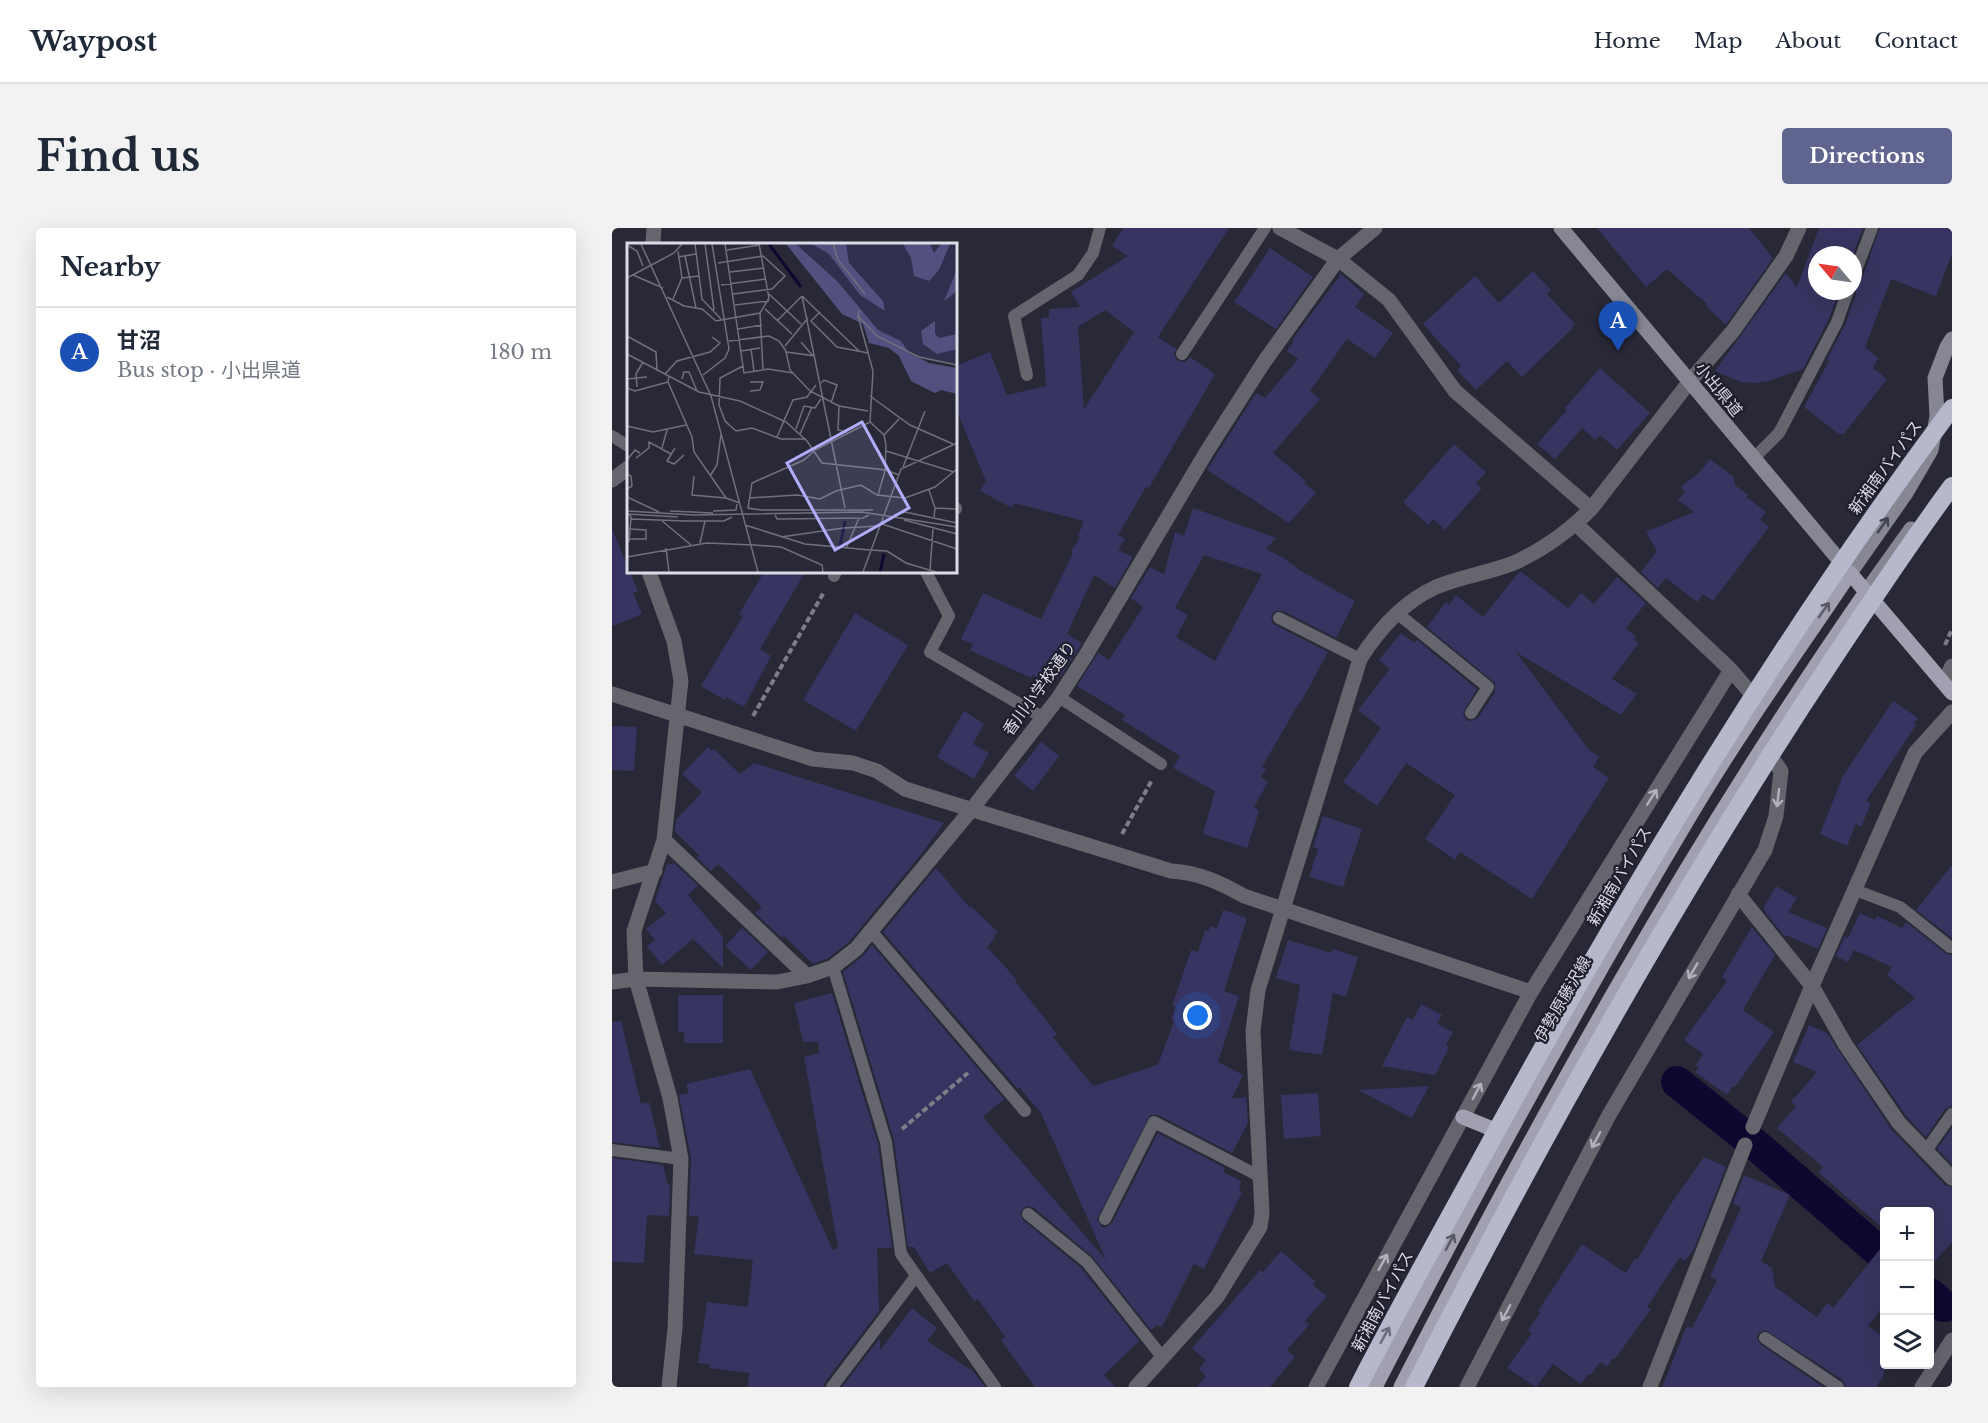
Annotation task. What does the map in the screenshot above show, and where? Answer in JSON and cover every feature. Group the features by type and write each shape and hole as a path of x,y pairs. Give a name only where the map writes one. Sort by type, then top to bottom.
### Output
{"highway":[{"name":"新湘南バイパス","path":"1358,1387 1543,1045 1680,811 1844,557 1952,408"},
{"path":"1414,1387 1456,1304 1585,1065 1719,835 1850,633 1952,486"}],"main road":[{"name":"小出県道","path":"1561,228 1850,573"},
{"path":"1948,688 1850,573 1906,493 1931,450 1937,416 1935,378 1952,339"},
{"path":"1401,1387 1576,1062 1709,830 1866,592 1952,473"},
{"name":"伊勢原藤沢線","path":"1375,1387 1507,1135 1683,828 1760,704 1850,573"},
{"path":"1463,1117 1507,1135"}],"street":[{"path":"653,243 654,228"},
{"path":"1280,228 1338,259 1389,300 1455,391 1592,509"},
{"name":"香川小学校通り","path":"612,982 636,979 777,982 807,976 833,967 856,949 972,808 1059,697 1207,451 1264,362 1338,259 1375,228"},
{"path":"1136,1387 1216,1297 1260,1227 1261,1177 1253,1031 1258,990 1360,659 1375,634 1396,613 1436,587 1524,558 1543,548 1592,509 1690,381 1733,331 1786,256 1800,228"},
{"path":"612,480 627,469"},
{"path":"1576,524 1731,669 1760,704"},
{"path":"649,573 675,641 681,681 664,840 634,931 636,979 670,1098 681,1158 675,1328 669,1387"},
{"path":"1948,688 1952,666"},
{"path":"1316,1387 1531,992 1731,669"},
{"path":"612,694 813,759 853,763 877,771 905,789 1171,871 1191,873 1217,882 1244,896 1531,992"},
{"path":"1753,1127 1812,986 1916,753 1952,712"},
{"path":"1467,1387 1609,1115 1765,850 1776,816 1782,771 1763,745"},
{"path":"664,840 807,976"},
{"path":"612,882 655,871"},
{"path":"1738,894 1812,986 1845,1044 1899,1123 1952,1178"},
{"path":"1650,1387 1745,1145"},
{"path":"1922,1387 1952,1340"}],"lane":[{"path":"1027,375 1014,316 1078,275 1093,253 1100,228"},
{"path":"1182,354 1265,228"},
{"path":"1862,254 1872,228"},
{"path":"1753,459 1779,433 1837,322 1845,300"},
{"path":"612,436 627,445"},
{"path":"927,573 949,616 930,652 1042,717"},
{"path":"1396,613 1488,687 1470,713"},
{"path":"1279,618 1360,659"},
{"path":"1059,697 1161,764"},
{"path":"1855,890 1900,907 1950,947"},
{"path":"871,931 1025,1111"},
{"path":"833,967 886,1142 901,1254 995,1387"},
{"path":"1925,1152 1952,1114"},
{"path":"1105,1219 1154,1122 1261,1177"},
{"path":"612,1150 681,1158"},
{"path":"1028,1214 1087,1262 1163,1358"},
{"path":"832,1387 916,1276"},
{"path":"1765,1338 1838,1387"}],"path":[{"path":"741,736 835,574"},
{"path":"1111,853 1161,764"},
{"path":"886,1142 982,1061"}],"building":[{"path":"1123,228 1229,228 1158,337 1176,349 1174,354 1178,361 1185,362 1190,357 1215,374 1149,488 1146,487 1118,535 1125,539 1118,550 1133,557 1115,588 1094,575 1067,634 1082,643 1061,676 1054,672 1049,683 1032,675 1031,678 970,650 973,644 961,639 983,593 1041,619 1073,553 1071,552 1080,537 1078,536 1084,521 1014,503 1012,508 980,491 986,481 957,411 957,366 990,352 1007,395 1046,386 1041,318 1049,318 1049,309 1080,307 1071,292 1128,256 1112,246","holes":["1105,310 1134,332 1084,409 1078,327"]},
{"path":"1597,228 1749,228 1773,258 1726,325 1706,306 1707,304 1667,269 1646,287"},
{"path":"1819,228 1863,228 1856,246 1812,246"},
{"path":"1880,228 1952,228 1952,254 1936,296 1891,279 1865,347 1878,358 1873,368 1887,379 1843,435 1804,407 1830,359 1826,361 1845,325 1854,300 1862,300 1862,278"},
{"path":"1270,248 1313,277 1276,329 1234,302"},
{"path":"1808,258 1808,300 1836,300 1829,319 1803,369 1769,381 1754,383 1741,382 1715,371 1786,273 1797,287"},
{"path":"1533,271 1551,290 1547,294 1575,324 1522,377 1507,361 1476,390 1457,370 1461,366 1423,324 1475,276 1499,303"},
{"path":"1341,274 1364,294 1355,307 1393,333 1375,358 1347,339 1310,391 1320,399 1273,453 1306,481 1304,483 1316,493 1289,523 1207,470 1256,393 1265,398 1298,359 1287,351 1294,341 1292,340"},
{"path":"1600,368 1650,413 1617,450 1600,435 1595,440 1582,428 1555,459 1537,444"},
{"path":"1454,444 1486,472 1476,483 1482,488 1445,530 1433,519 1428,525 1403,502"},
{"path":"1710,459 1734,477 1735,485 1748,495 1746,497 1766,512 1760,520 1769,527 1713,601 1703,594 1697,602 1666,578 1658,588 1641,572 1657,551 1646,532 1694,512 1678,500 1685,492 1681,486 1698,474"},
{"path":"1193,508 1276,538 1266,549 1355,601 1336,638 1283,611 1275,611 1271,615 1275,625 1328,652 1262,767 1266,769 1261,777 1268,782 1254,807 1259,811 1247,848 1203,834 1215,791 1173,768 1180,756 1122,720 1125,715 1077,686 1098,653 1109,660 1143,607 1131,598 1150,567 1164,574 1175,532 1184,536","holes":["1204,555 1262,574 1215,661 1176,637 1188,615 1175,608"]},
{"path":"612,529 627,565 627,573 630,573 638,591 633,593 642,614 612,626"},
{"path":"1520,571 1568,608 1581,593 1594,604 1617,577 1646,603 1626,628 1636,637 1634,640 1639,643 1612,679 1637,694 1621,715 1516,652 1589,750 1599,757 1593,767 1609,778 1532,899 1460,852 1455,860 1425,839 1455,795 1406,763 1377,806 1343,782 1381,728 1358,710 1390,669 1379,660 1401,633 1414,643 1417,640 1477,689 1463,713 1466,720 1478,718 1495,692 1495,683 1427,627 1446,602 1449,605 1456,595 1483,617"},
{"path":"763,573 804,573 760,649 771,656 744,707 726,697 725,700 701,686 743,616 739,614"},
{"path":"855,613 908,645 856,731 803,700"},
{"path":"1893,701 1918,718 1914,724 1916,725 1866,801 1871,803 1861,827 1856,824 1847,846 1820,834 1843,776"},
{"path":"964,711 984,724 973,744 989,753 974,779 937,757"},
{"path":"612,726 637,727 634,771 612,770"},
{"path":"1041,742 1059,756 1033,791 1014,776"},
{"path":"708,747 712,751 714,749 740,774 754,763 944,823 849,942 828,958 813,964 784,936 782,938 755,913 762,907 718,864 711,871 696,857 700,856 675,832 676,820 702,792 682,774"},
{"path":"1323,816 1362,829 1343,887 1309,877 1318,849 1313,847"},
{"path":"674,863 698,885 688,895 723,937 723,968 693,939 662,965 647,946 655,940 646,929 666,913 655,901 667,865"},
{"path":"1952,865 1952,938 1916,910"},
{"path":"936,868 970,908 971,906 998,932 987,947 1017,980 1015,981 1057,1034 1053,1037 1093,1086 1158,1065 1174,1021 1171,1020 1176,1007 1172,1006 1191,950 1198,952 1205,930 1209,931 1210,926 1217,929 1223,910 1247,918 1224,991 1239,996 1218,1062 1243,1075 1232,1098 1246,1097 1248,1123 1232,1153 1158,1115 1150,1115 1097,1219 1102,1227 1112,1223 1158,1133 1225,1168 1223,1172 1241,1181 1239,1190 1242,1192 1204,1269 1194,1264 1162,1327 1157,1325 1151,1330 1092,1256 1033,1207 1026,1206 1020,1212 1023,1220 1081,1268 1139,1341 1104,1375 1115,1387 1035,1387 1001,1340 1005,1337 978,1299 974,1301 947,1263 930,1273 914,1247 908,1247 894,1140 843,972 862,957 872,945 1004,1099 983,1117 1106,1260 1041,1113 883,932"},
{"path":"1776,886 1797,898 1788,912 1827,928 1818,949 1786,935 1785,937 1763,909"},
{"path":"1860,913 1875,920 1877,916 1902,928 1906,922 1945,953 1952,955 1952,1106 1945,1109 1926,1137 1907,1117 1857,1045 1915,998 1887,975 1892,967 1854,950 1848,962 1836,956 1845,936 1848,938"},
{"path":"1752,927 1775,955 1743,1010 1774,1032 1727,1095 1695,1072 1699,1067 1696,1065 1703,1054 1684,1040 1727,981 1722,977"},
{"path":"742,928 768,952 751,970 725,946"},
{"path":"1288,940 1332,953 1333,949 1358,957 1346,997 1333,993 1322,1055 1289,1050 1300,985 1276,978"},
{"path":"832,993 878,1144 892,1248 877,1248 879,1311 825,1382 824,1387 748,1387 749,1373 709,1368 710,1364 698,1363 707,1302 748,1307 753,1260 694,1254 699,1216 689,1216 691,1158 679,1095 689,1093 686,1084 750,1069 833,1250 838,1248 804,1057 819,1053 818,1042 803,1042 794,1003"},
{"path":"678,995 723,995 723,1043 684,1043 684,1032 678,1032"},
{"path":"1421,1004 1442,1015 1437,1024 1453,1032 1446,1045 1449,1047 1435,1075 1382,1066 1407,1017 1413,1020"},
{"path":"621,1021 641,1104 649,1102 660,1148 612,1142 612,1022"},
{"path":"1809,1025 1827,1033 1891,1129 1945,1185 1952,1187 1952,1242 1934,1262 1934,1207 1880,1207 1880,1226 1819,1173 1823,1167 1777,1128 1796,1106 1791,1102 1817,1072 1793,1062"},
{"path":"1429,1086 1412,1118 1358,1090"},
{"path":"1318,1093 1321,1136 1284,1139 1281,1095"},
{"path":"1952,1128 1952,1164 1937,1149"},
{"path":"1704,1157 1726,1167 1694,1249 1685,1261 1680,1257 1647,1307 1651,1309 1615,1359 1613,1358 1607,1367 1600,1362 1581,1384 1553,1364 1536,1387 1507,1368 1532,1333 1528,1330 1540,1313 1538,1311 1582,1244 1626,1273 1635,1258 1637,1260 1668,1208"},
{"path":"612,1158 663,1165 668,1185 670,1185 669,1216 647,1215 644,1263 612,1262"},
{"path":"1744,1175 1790,1195 1761,1261 1772,1268 1775,1287 1817,1317 1827,1303 1833,1308 1880,1249 1880,1311 1868,1326 1880,1334 1880,1369 1884,1369 1884,1375 1876,1387 1846,1387 1843,1380 1765,1330 1757,1337 1760,1344 1823,1387 1662,1387 1687,1326 1692,1328 1717,1280 1710,1276 1741,1208 1733,1203"},
{"path":"1281,1251 1315,1281 1313,1285 1327,1296 1305,1321 1309,1325 1287,1350 1295,1357 1270,1387 1197,1387 1206,1376 1199,1369 1206,1360 1192,1348 1260,1270 1263,1272"},
{"path":"912,1308 937,1328 927,1341 974,1372 985,1387 842,1387 880,1338 880,1350"}],"waterway":[{"path":"1677,1082 1757,1146 1880,1253"},
{"path":"1934,1297 1944,1306"}],"place":[{"name":"甘沼","path":"1618,351"}]}
